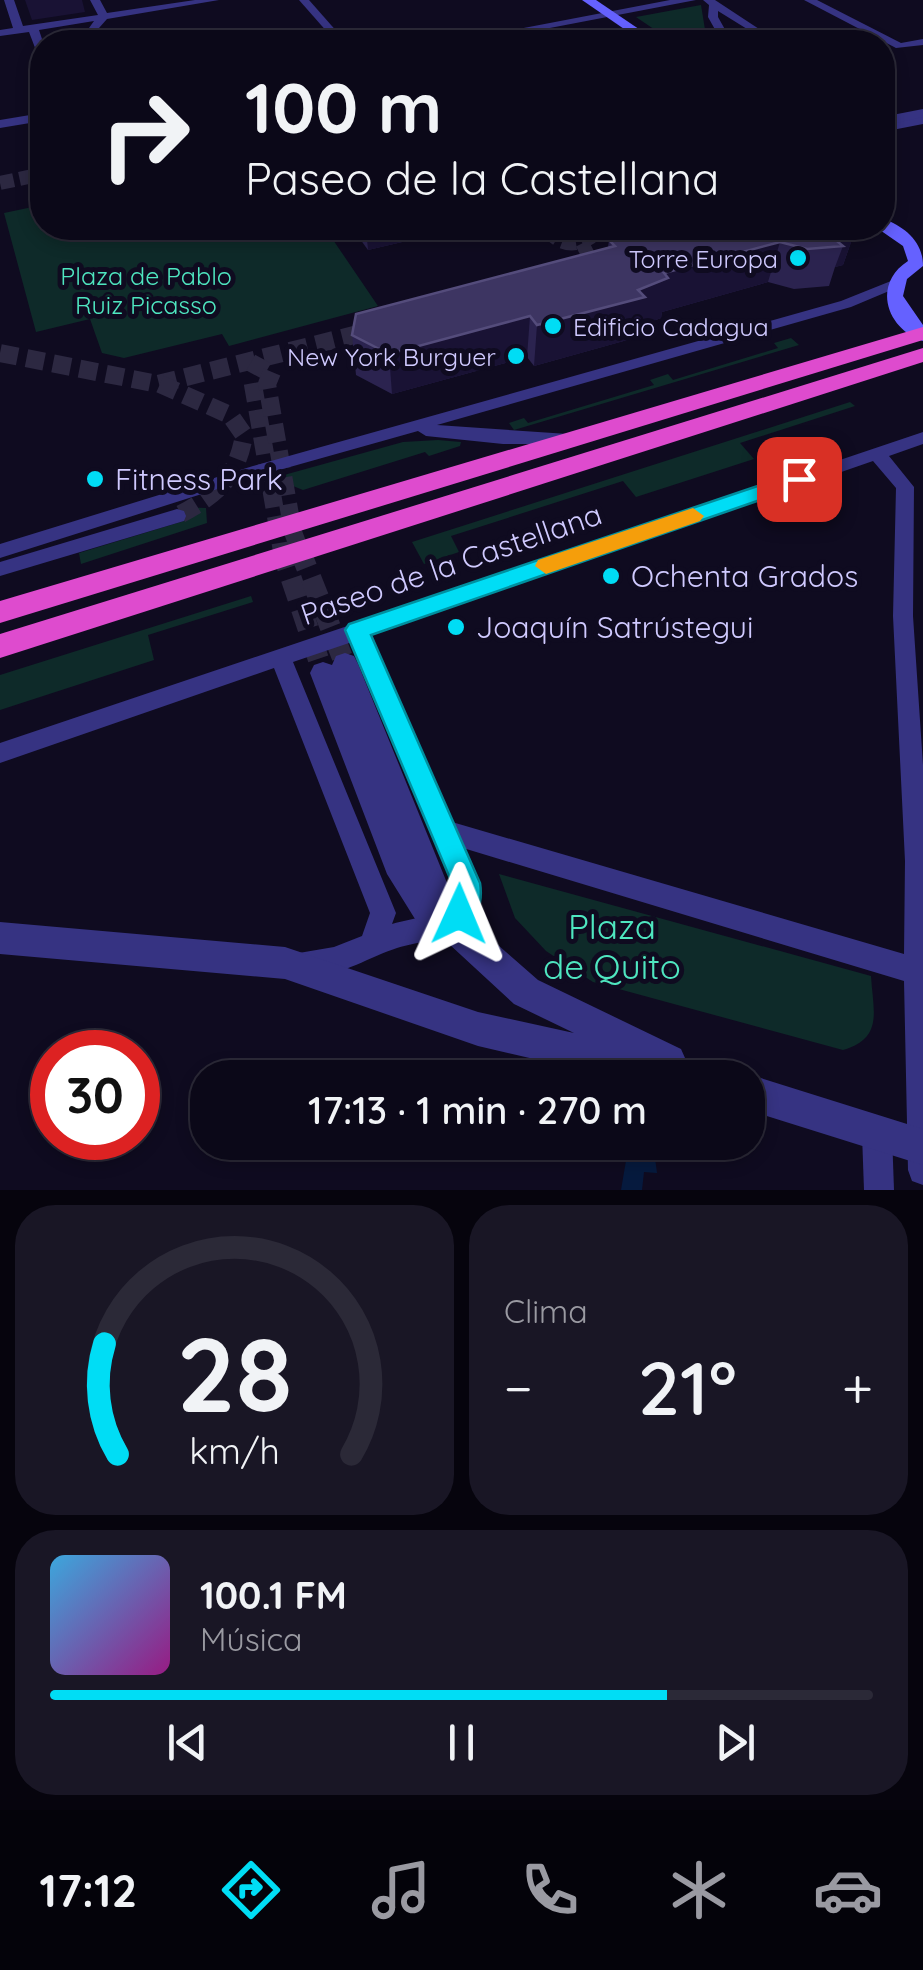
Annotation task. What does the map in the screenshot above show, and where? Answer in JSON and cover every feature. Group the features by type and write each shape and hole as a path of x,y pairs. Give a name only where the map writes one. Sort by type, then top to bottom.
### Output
{"highway":[{"path":"0,612 568,440 923,339"},
{"name":"Paseo de la Castellana","path":"0,646 923,339"}],"main road":[{"path":"575,0 629,30"},
{"path":"588,0 619,30"},
{"path":"895,215 923,235"},
{"path":"895,232 911,244 920,261 896,283 897,311 923,339"}],"street":[{"path":"9,0 19,30"},
{"path":"95,0 104,17"},
{"path":"0,32 214,0"},
{"path":"304,0 330,30"},
{"path":"525,30 686,0"},
{"path":"809,0 869,30"},
{"path":"711,2 712,17 720,30"},
{"path":"711,2 755,30"},
{"path":"95,30 104,17"},
{"path":"71,22 82,30"},
{"path":"895,43 923,42"},
{"path":"895,117 923,116"},
{"path":"895,126 923,116"},
{"path":"0,124 30,119"},
{"path":"0,551 259,470 846,304 896,283"},
{"path":"414,428 503,438 568,440"},
{"name":"Paseo de la Castellana","path":"0,753 923,438"},
{"path":"876,453 905,488 920,859 923,1170"},
{"path":"0,569 177,516"},
{"path":"0,938 285,963 334,960 447,921 463,910 469,894 357,630"},
{"path":"280,656 382,910 382,923 372,945"},
{"path":"334,669 406,881 426,908 447,921 503,974 554,1008 666,1060"},
{"path":"444,831 901,968 920,966"},
{"path":"285,963 478,1029 617,1060"},
{"path":"765,1097 922,1146"},
{"path":"878,1134 880,1190"}],"green space":[{"path":"701,5 705,30 655,30 636,17"},
{"name":"Plaza de Pablo Ruiz Picasso","path":"30,208 30,240 333,240 378,306 229,346 222,334 124,358 102,353 90,319 36,332 4,213"},
{"path":"791,338 799,345 514,430 509,423 524,418 528,423 654,385 650,380 668,374 673,380 778,348 774,343"},
{"path":"850,402 855,406 740,443 754,459 636,497 623,481 451,536 459,552 424,564 412,542"},
{"path":"403,442 461,442 460,446 429,456 425,452 303,490 288,484 284,475"},
{"path":"179,507 206,508 207,523 81,564 79,553 184,521"},
{"path":"251,596 253,602 148,635 154,660 0,710 0,675"},
{"name":"Plaza de Quito","path":"499,874 871,976 874,1012 870,1031 856,1045 843,1050 593,982 546,951 515,918"}],"water":[{"path":"626,1160 655,1160 657,1173 644,1172 642,1190 621,1190"}],"building":[{"path":"609,240 836,240 843,246 807,249 780,242 664,273 668,278 638,290 645,297 537,325 530,316 389,354 352,335 356,314 615,246"}],"tunnel":[{"path":"0,183 30,177"},
{"path":"559,240 570,243 585,240"},
{"path":"579,273 589,257 582,243"},
{"path":"0,353 158,384 378,329"},
{"path":"263,359 252,379 282,551"},
{"path":"272,372 267,384 293,532 300,551"},
{"path":"160,384 230,415 244,435 230,475 203,501 177,516"},
{"path":"299,548 345,664"},
{"path":"282,551 323,673"}],"slow traffic":[{"path":"546,566 693,516"}],"place":[{"name":"Torre Europa","path":"798,258"},
{"name":"Edificio Cadagua","path":"553,326"},
{"name":"New York Burguer","path":"516,356"},
{"name":"Fitness Park","path":"95,479"},
{"name":"Ochenta Grados","path":"611,576"},
{"name":"Joaquín Satrústegui","path":"456,627"}],"route":[{"path":"459,914 468,899 466,883 357,630 799,479"}]}
